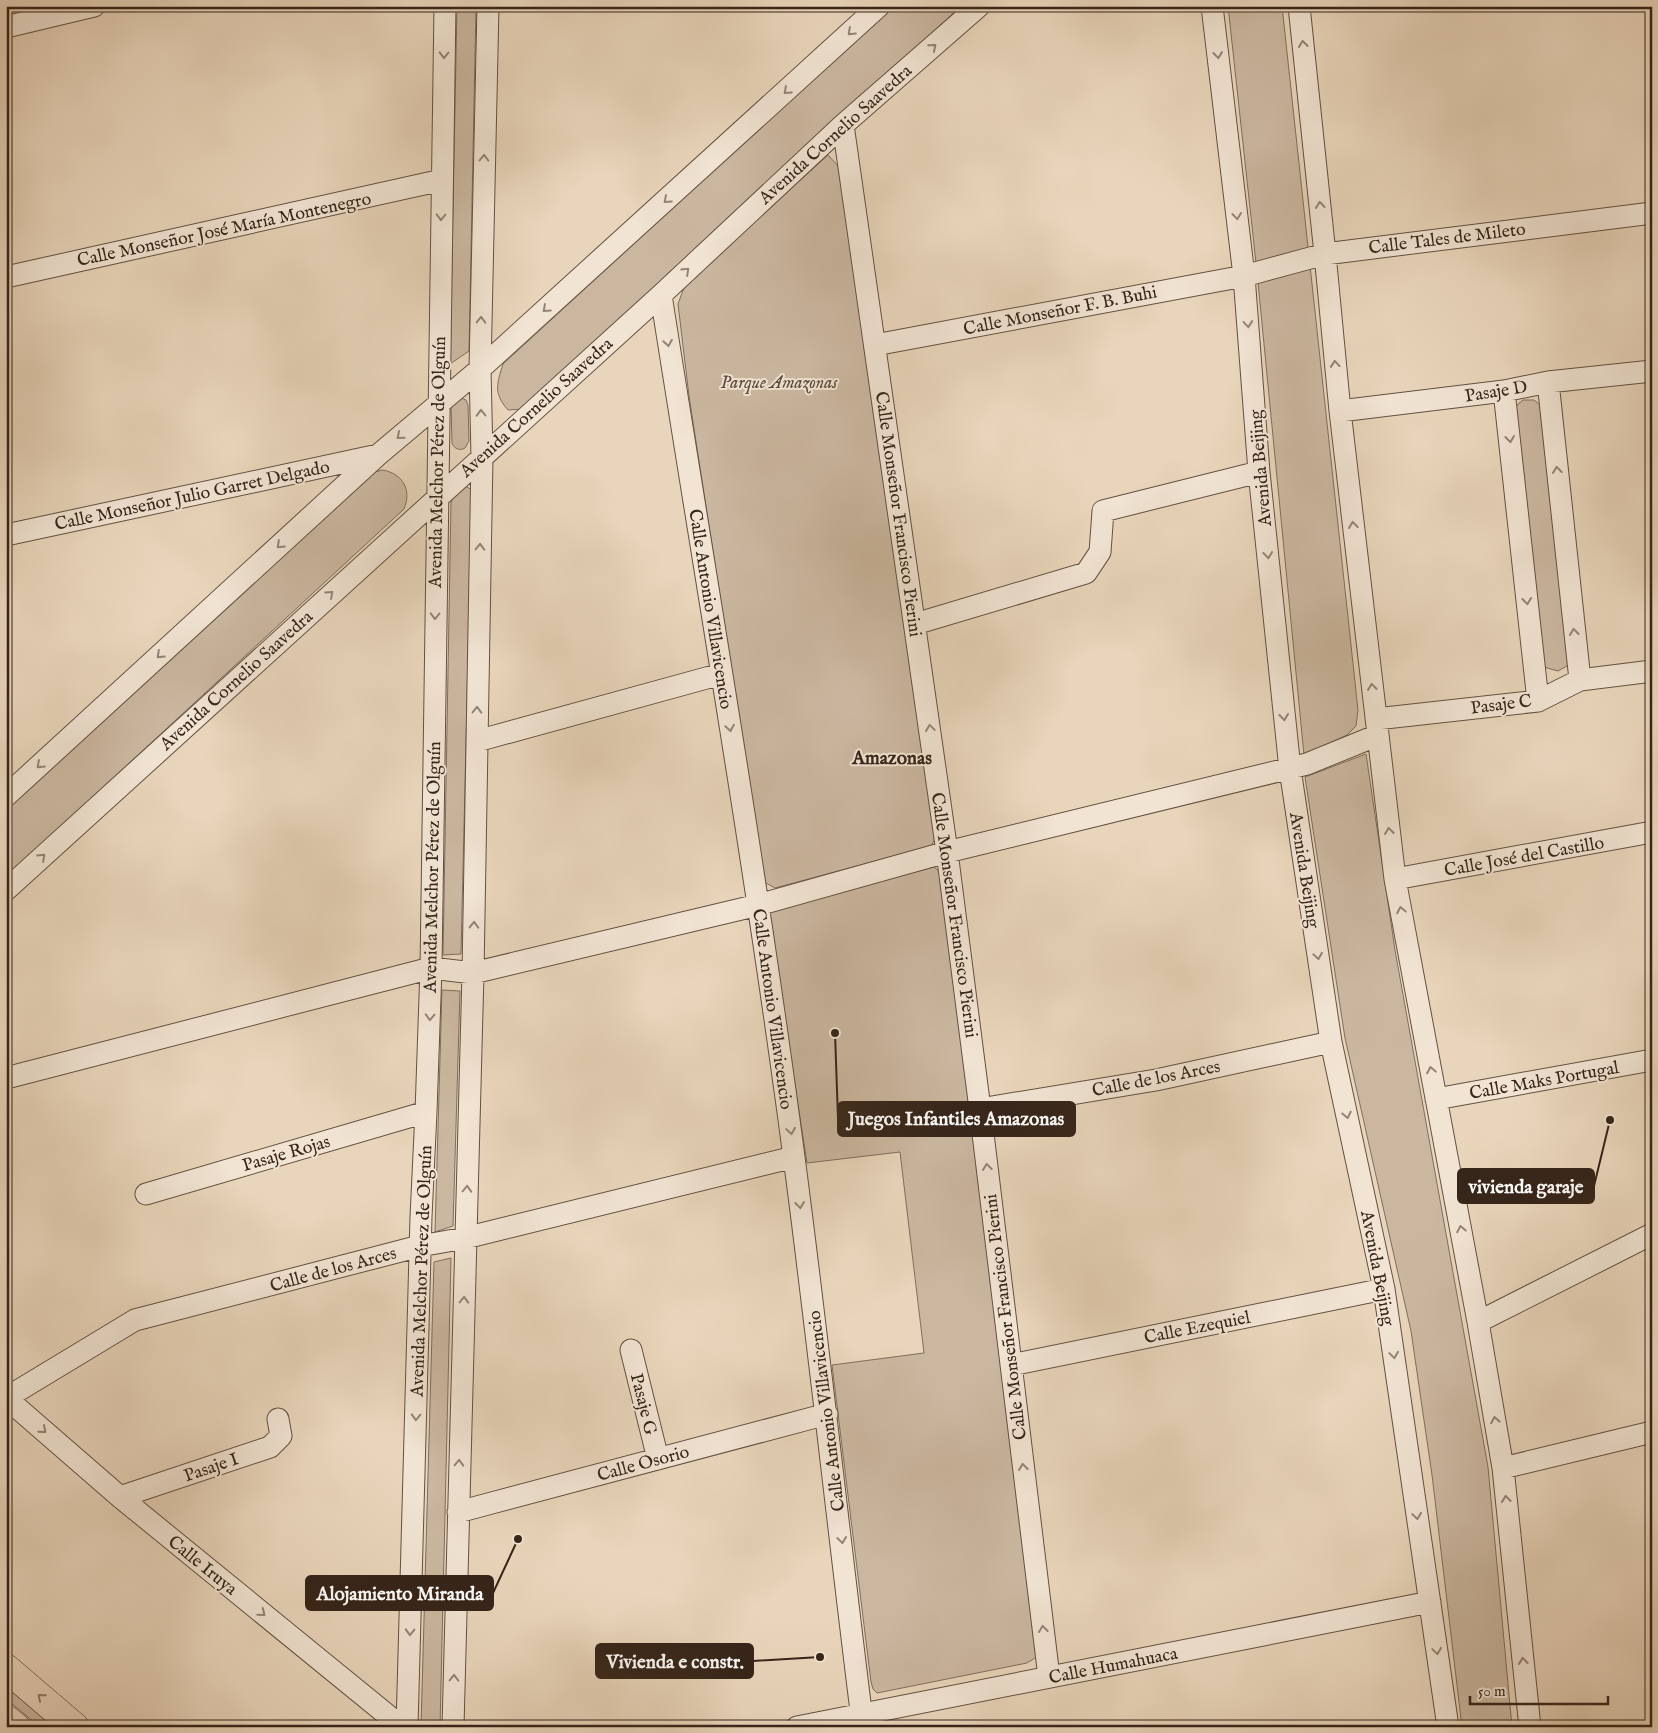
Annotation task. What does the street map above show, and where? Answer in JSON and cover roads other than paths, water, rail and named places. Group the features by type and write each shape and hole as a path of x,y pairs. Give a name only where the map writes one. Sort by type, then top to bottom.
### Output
{"highway":[{"path":"6,1668 75,1727"},
{"path":"6,1719 16,1727"}],"street":[{"path":"6,27 94,6"},
{"name":"Avenida Melchor Pérez de Olguín","path":"407,1727 420,1246 431,968 445,6"},
{"path":"453,1727 473,973 482,457 480,369 488,6"},
{"path":"6,796 378,455 480,369 879,6"},
{"name":"Avenida Cornelio Saavedra","path":"6,890 844,125 979,6"},
{"name":"Avenida Beijing","path":"1212,6 1244,276 1259,472 1290,769 1331,1042 1384,1289 1448,1727"},
{"path":"1298,6 1340,411 1395,879 1478,1322 1503,1468 1530,1727"},
{"name":"Calle Monseñor Francisco Pierini","path":"844,125 947,852 1049,1677"},
{"name":"Calle Monseñor José María Montenegro","path":"6,277 442,180"},
{"name":"Calle Tales de Mileto","path":"1244,276 1325,254 1652,213"},
{"name":"Calle Monseñor F. B. Buhi","path":"875,345 1244,276"},
{"name":"Calle Antonio Villavicencio","path":"660,295 758,904 794,1157 827,1414 862,1720"},
{"name":"Pasaje D","path":"1340,411 1504,391 1548,382 1652,371"},
{"path":"1548,382 1580,680"},
{"path":"1504,391 1538,701"},
{"name":"Calle Monseñor Julio Garret Delgado","path":"6,535 378,455"},
{"path":"915,624 1086,573 1100,552 1103,510 1259,472"},
{"name":"Pasaje C","path":"473,973 758,904 947,852 1290,769 1308,764 1377,727 1538,701 1580,680 1652,671"},
{"path":"477,741 721,674"},
{"name":"Calle José del Castillo","path":"1395,879 1652,832"},
{"path":"6,1078 431,968 473,973"},
{"name":"Calle de los Arces","path":"980,1109 1156,1080 1331,1042"},
{"name":"Calle Maks Portugal","path":"1436,1099 1652,1060"},
{"name":"Pasaje Rojas","path":"146,1194 426,1112"},
{"name":"Calle de los Arces","path":"6,1398 135,1320 420,1246 466,1238 794,1157"},
{"path":"1478,1322 1652,1234"},
{"name":"Calle Ezequiel","path":"1011,1365 1384,1289"},
{"name":"Pasaje G","path":"631,1350 658,1459"},
{"name":"Calle Iruya","path":"6,1398 120,1498 402,1727"},
{"name":"Calle Osorio","path":"458,1512 827,1414"},
{"name":"Pasaje I","path":"120,1498 270,1447 281,1436 278,1419"},
{"path":"1503,1468 1652,1432"},
{"name":"Calle Humahuaca","path":"797,1727 862,1720 1049,1677 1430,1602"}],"place":[{"name":"Juegos Infantiles Amazonas","path":"835,1033"},
{"name":"vivienda garaje","path":"1610,1120"},
{"name":"Alojamiento Miranda","path":"518,1539"},
{"name":"Vivienda e constr.","path":"820,1657"}],"district":[{"name":"Amazonas","path":"892,757"}],"park label":[{"name":"Parque Amazonas","path":"779,382"}]}
